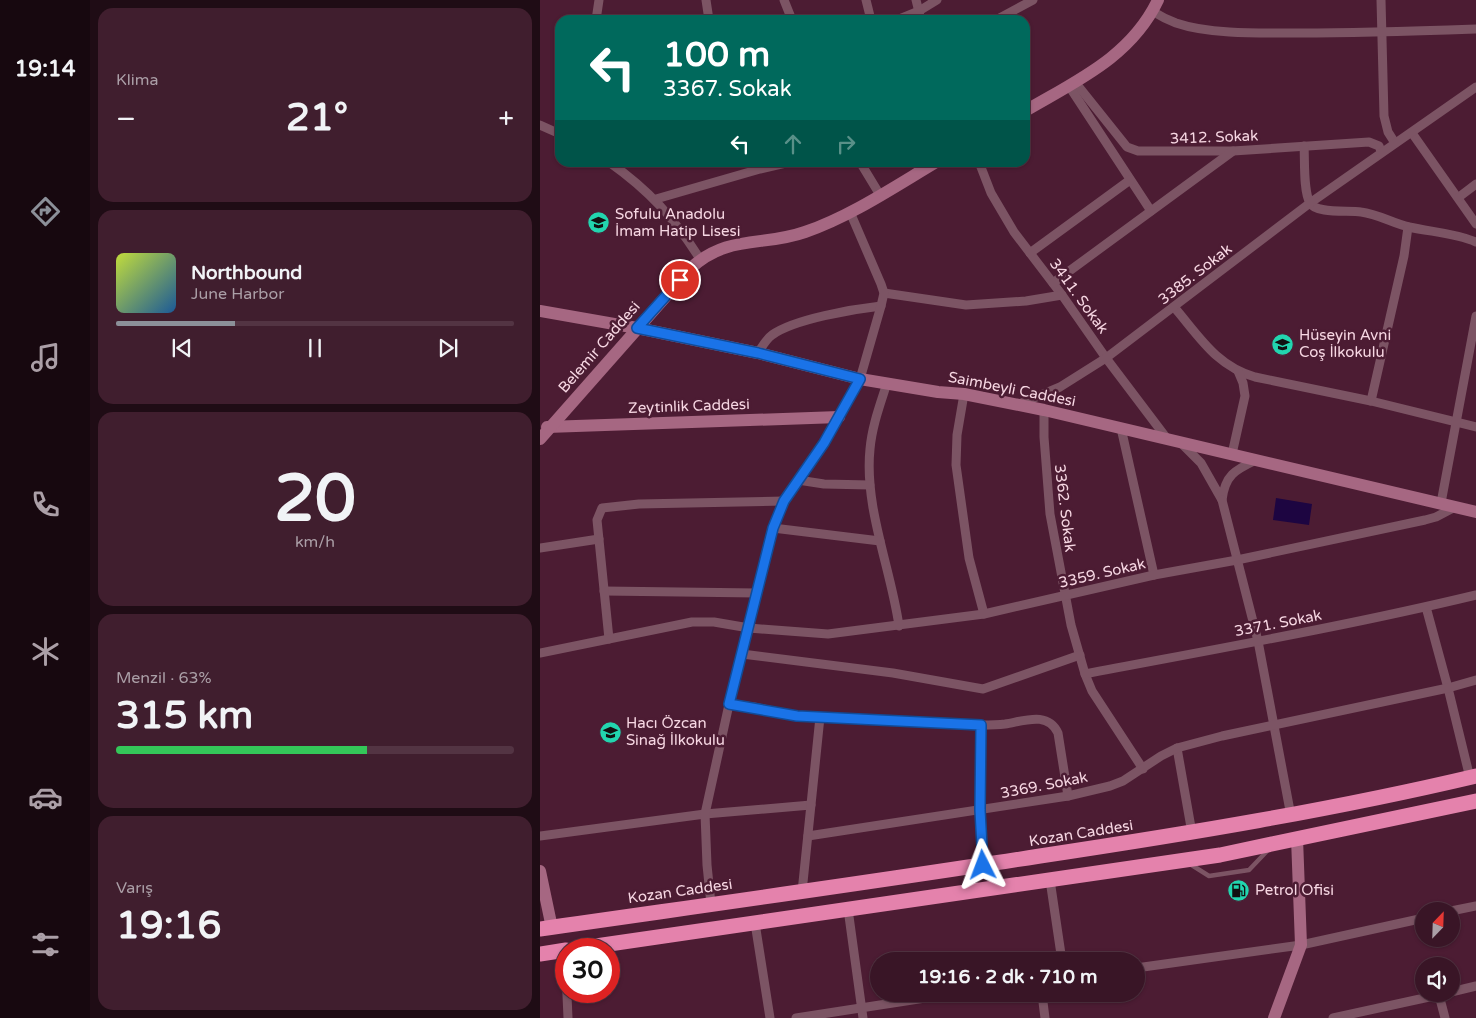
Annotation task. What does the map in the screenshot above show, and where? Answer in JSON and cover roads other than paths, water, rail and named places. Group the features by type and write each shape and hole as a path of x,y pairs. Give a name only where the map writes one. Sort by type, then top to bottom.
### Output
{"highway":[{"name":"Kozan Caddesi","path":"546,928 802,892 1192,833 1291,816 1473,777"},
{"path":"620,943 1220,855 1476,801"},
{"path":"540,954 555,952"}],"main road":[{"path":"1030,108 1109,61 1127,44 1155,6"},
{"name":"Belemir Caddesi","path":"540,439 545,427 700,259 724,247 805,232 850,212 928,167"},
{"name":"Saimbeyli Caddesi","path":"540,310 758,353 860,379 964,394 1044,410 1476,512"},
{"name":"Zeytinlik Caddesi","path":"545,427 839,417"},
{"path":"1274,1018 1301,945 1297,838"},
{"path":"540,871 546,928"}],"street":[{"path":"597,15 599,0"},
{"path":"706,0 708,15"},
{"path":"784,0 790,15"},
{"path":"866,0 870,15"},
{"path":"916,0 920,15"},
{"path":"921,15 937,0"},
{"path":"1005,15 1033,0"},
{"path":"1381,0 1385,124 1395,143"},
{"path":"1155,6 1174,23 1197,28 1222,30 1287,33 1382,32 1476,28"},
{"path":"1072,84 1151,211"},
{"name":"3412. Sokak","path":"1072,84 1132,150 1147,152 1233,151 1369,142 1379,146 1382,151"},
{"name":"3385. Sokak","path":"1017,405 1068,383 1106,358 1310,203 1476,87"},
{"path":"540,125 555,132"},
{"path":"1412,132 1476,224"},
{"path":"1304,146 1306,191 1310,203 1315,208 1363,212 1408,227 1466,237 1476,242"},
{"path":"1053,283 1233,151"},
{"path":"615,167 656,199 674,221 700,259"},
{"path":"656,199 762,167"},
{"path":"863,167 880,195"},
{"name":"3411. Sokak","path":"981,167 1002,214 1106,358 1175,441 1201,463 1222,500 1258,641 1291,816"},
{"path":"1030,253 1130,180"},
{"path":"1459,197 1476,184"},
{"path":"711,904 705,814 729,704 773,528 784,501 824,443 860,379 882,306 884,293 850,212"},
{"path":"1371,401 1404,256 1408,227"},
{"path":"884,293 966,305 1026,301 1062,295"},
{"path":"758,353 770,336 779,330 834,314 882,306"},
{"path":"1174,307 1220,360 1238,371 1476,427"},
{"path":"1441,503 1476,316"},
{"path":"1232,454 1245,396 1243,383 1238,371"},
{"path":"887,383 872,428 870,485 899,626"},
{"path":"964,394 957,435 956,465 970,558 984,614"},
{"name":"3362. Sokak","path":"1044,410 1048,499 1065,595 1085,674 1092,691 1143,768"},
{"path":"1121,428 1154,575"},
{"path":"1222,500 1225,485 1231,474 1244,465 1256,460"},
{"path":"798,480 824,484 870,485"},
{"path":"609,639 597,520 602,508 607,506 784,501"},
{"name":"3359. Sokak","path":"540,653 692,622 714,622 749,628 828,634 984,614 1154,575 1237,560 1426,520 1455,507"},
{"path":"773,528 880,541"},
{"path":"540,548 599,539"},
{"path":"604,591 758,593"},
{"name":"3371. Sokak","path":"1085,674 1258,641 1476,595"},
{"path":"1426,606 1473,777"},
{"path":"742,654 893,673 983,689 1080,655"},
{"name":"3369. Sokak","path":"808,836 1068,796 1123,781 1161,756 1177,748 1222,736 1448,688 1476,680"},
{"path":"729,704 754,707 788,715 981,725 1044,719 1055,726 1058,733 1068,796"},
{"path":"802,892 820,717"},
{"path":"981,725 980,810 983,865"},
{"path":"1177,748 1192,833"},
{"path":"540,836 705,814 810,805"},
{"path":"1050,880 1061,952"},
{"path":"1460,909 1476,906"},
{"path":"848,909 863,1018"},
{"path":"1145,967 1301,945 1415,920"},
{"path":"755,923 770,1018"},
{"path":"1460,990 1476,986"},
{"path":"1333,1018 1415,1000"},
{"path":"796,1018 896,1002"},
{"path":"1043,1002 1045,1018"},
{"path":"1442,1002 1445,1018"},
{"path":"568,1003 568,1018"}],"lane":[{"path":"1184,860 1210,876 1249,870 1275,843"}],"place":[{"name":"Sofulu Anadolu İmam Hatip Lisesi","path":"599,223"},
{"name":"Hüseyin Avni Coş İlkokulu","path":"1283,344"},
{"name":"Hacı Özcan Sinağ İlkokulu","path":"610,732"},
{"name":"Petrol Ofisi","path":"1239,890"}]}
